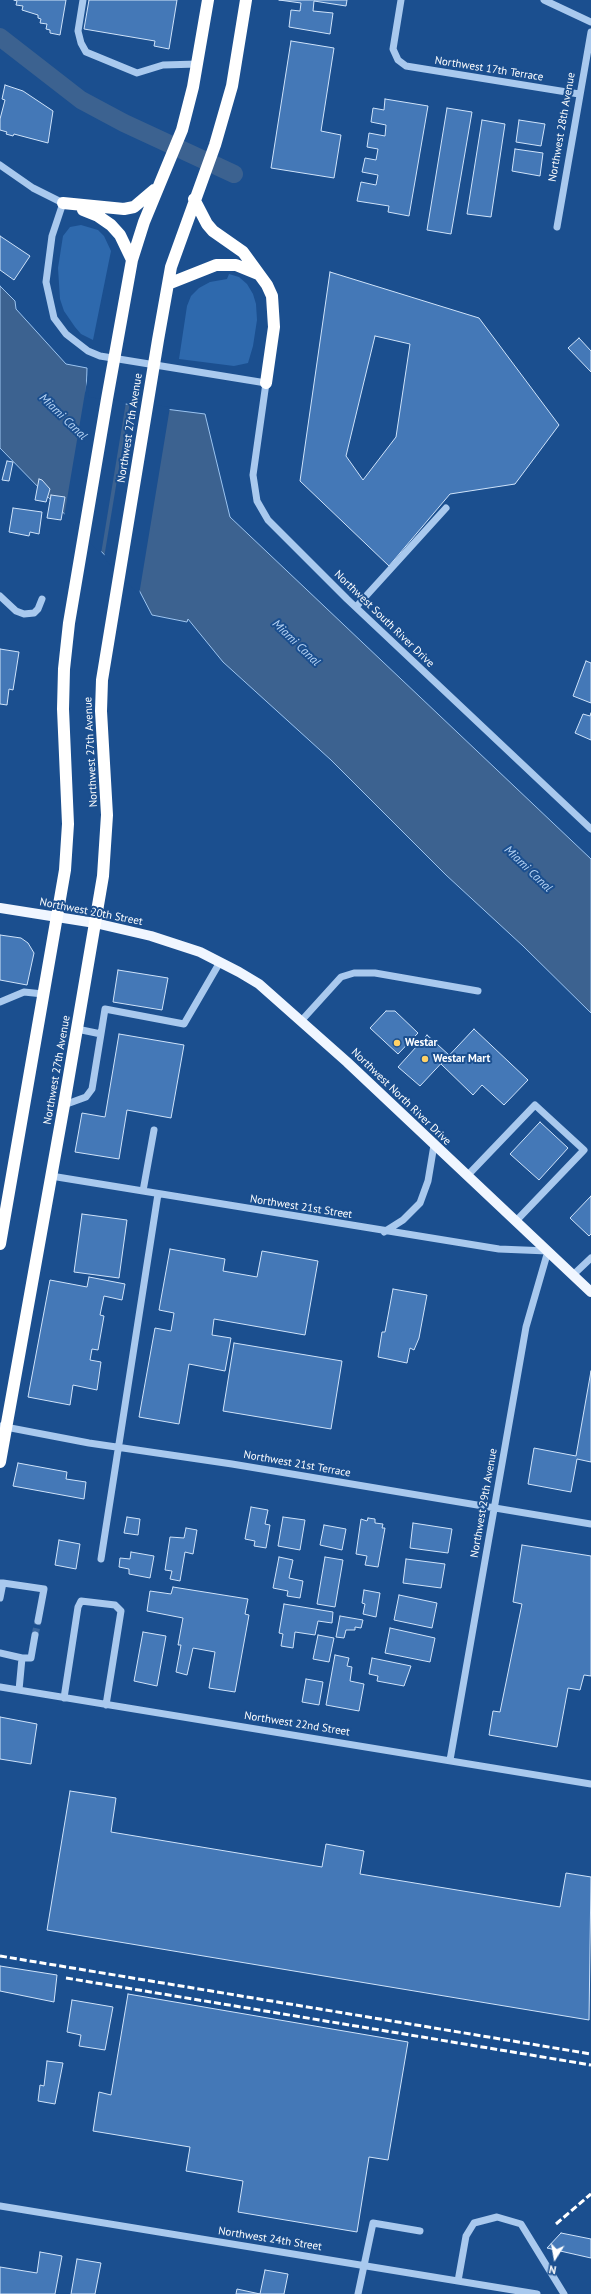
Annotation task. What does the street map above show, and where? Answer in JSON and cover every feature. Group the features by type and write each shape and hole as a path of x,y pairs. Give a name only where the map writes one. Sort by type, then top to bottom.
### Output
{"highway":[{"path":"0,1244 65,870 68,830 63,709 64,669 69,624 132,260 158,186 173,152 190,102 198,64 208,0"},
{"name":"Northwest 27th Avenue","path":"0,1462 3,1426 64,1105 95,923 106,837 106,790 101,693 109,632 171,266 224,114 235,71 246,0"},
{"path":"63,203 124,209 134,207 144,200 158,186"},
{"path":"194,199 206,224 213,231 243,252 272,296 274,328 266,383"},
{"path":"63,203 98,216 112,225 120,235 132,260"},
{"path":"168,284 216,265 236,265 258,274"}],"main road":[{"name":"Northwest 20th Street","path":"0,908 126,929 177,944"},
{"name":"Northwest North River Drive","path":"177,944 220,962 259,984 302,1020 434,1146 591,1292"}],"street":[{"path":"83,0 78,31 86,52 137,73 163,65 198,64"},
{"name":"Northwest 17th Terrace","path":"400,0 393,49 398,60 406,66 579,94"},
{"path":"544,0 591,22"},
{"name":"Northwest 28th Avenue","path":"557,227 591,32"},
{"path":"0,164 33,188 63,203 50,244 46,282 54,318 75,343 100,356 266,383"},
{"name":"Northwest South River Drive","path":"266,383 253,475 257,501 275,528 356,608 591,829"},
{"path":"356,608 446,508"},
{"path":"0,596 16,610 24,614 34,613 38,609 42,599"},
{"path":"64,1105 86,1097 92,1089 105,1009 184,1024 220,962"},
{"path":"302,1020 341,977 354,973 375,973 478,991"},
{"path":"0,1002 24,992 43,994"},
{"path":"77,1029 101,1034"},
{"path":"467,1176 535,1105 584,1150 516,1221"},
{"path":"143,1191 154,1130"},
{"path":"384,1232 403,1220 420,1203 428,1181 434,1146"},
{"name":"Northwest 21st Street","path":"51,1176 384,1232 499,1249 548,1251"},
{"path":"101,1559 120,1447 158,1194"},
{"name":"Northwest 29th Avenue","path":"450,1760 526,1327 548,1251"},
{"path":"573,1275 591,1258"},
{"name":"Northwest 21st Terrace","path":"3,1426 120,1447 591,1524"},
{"path":"0,1598 1,1583 44,1589 38,1621"},
{"path":"64,1698 78,1607 81,1601 84,1600 115,1605 121,1611 106,1705"},
{"path":"0,1653 22,1658 31,1658 35,1635"},
{"path":"19,1690 22,1658"},
{"name":"Northwest 22nd Street","path":"0,1687 591,1784"},
{"name":"Northwest 24th Street","path":"0,2206 537,2294"},
{"path":"458,2281 466,2236 474,2223 497,2217 521,2224 564,2294"},
{"path":"358,2294 373,2223 420,2231"},
{"path":"484,2294 486,2286"}],"shaded area":[{"path":"81,225 98,230 104,236 111,251 93,340 81,334 75,327 64,311 60,299 58,268 63,236 70,227"},
{"path":"229,274 239,277 247,284 253,294 256,304 257,320 253,346 248,363 234,366 179,359 187,306 191,296 199,288 210,282 227,279"}],"water":[{"name":"Miami Canal","path":"0,286 15,301 16,309 66,364 87,368 86,399 205,414 230,517 591,859 591,1013 523,946 446,875 331,760 223,662 188,619 187,622 152,615 139,590 0,448"}],"pier":[{"path":"89,369 88,397 126,402 101,554 64,517"},
{"path":"130,402 170,407 139,595 104,558"}],"building":[{"path":"14,0 66,0 60,35 50,33 50,30 46,29 47,24 40,23 41,19 38,18 38,15 22,10 23,6 16,5 17,1"},
{"path":"89,0 177,0 169,49 154,46 155,41 84,29"},
{"path":"279,0 347,0 346,6 314,1 313,11 333,13 330,34 289,27 291,10 300,11 301,3"},
{"path":"291,41 334,48 321,131 341,135 334,178 271,168"},
{"path":"5,85 23,91 53,111 48,143 14,134 13,136 0,130 0,119 5,100 2,99"},
{"path":"385,99 428,106 409,216 388,212 389,206 357,201 361,182 376,185 378,175 362,172 365,158 376,160 378,149 367,147 369,133 385,136 386,125 371,122 373,108 384,110"},
{"path":"447,108 472,112 451,234 427,230"},
{"path":"482,120 505,124 491,217 467,214"},
{"path":"519,120 545,124 541,146 516,142"},
{"path":"515,149 543,153 540,176 512,171"},
{"path":"0,236 30,256 14,280 0,270"},
{"path":"330,272 479,318 559,425 515,484 450,494 389,566 300,481","holes":["375,336 410,344 396,437 363,480 346,456"]},
{"path":"579,338 591,351 591,372 568,348"},
{"path":"7,461 13,462 9,481 2,480"},
{"path":"39,479 42,480 50,489 46,502 35,500"},
{"path":"51,495 65,497 61,520 47,518"},
{"path":"13,508 42,512 39,534 30,532 29,536 9,532"},
{"path":"0,649 19,652 13,690 9,689 7,705 0,704"},
{"path":"586,661 591,663 591,703 573,696"},
{"path":"591,713 591,740 575,733 583,714 590,716"},
{"path":"0,935 21,938 28,943 34,953 27,985 0,980"},
{"path":"118,970 168,978 162,1010 113,1002"},
{"name":"Westar","path":"386,1011 395,1011 418,1033 398,1054 370,1028"},
{"path":"474,1029 528,1080 504,1105 482,1085 473,1095 441,1064"},
{"path":"119,1034 184,1045 171,1118 127,1110 119,1159 75,1152 82,1113 105,1117"},
{"name":"Westar Mart","path":"427,1035 449,1055 420,1086 398,1067"},
{"path":"540,1122 568,1148 539,1180 510,1154"},
{"path":"591,1196 591,1234 589,1236 570,1218"},
{"path":"82,1214 127,1220 119,1278 74,1272"},
{"path":"170,1249 225,1259 223,1271 257,1277 262,1251 318,1261 305,1335 214,1319 212,1335 231,1338 225,1371 189,1364 179,1424 139,1417 155,1328 171,1331 174,1313 159,1310"},
{"path":"89,1277 125,1284 122,1300 104,1296 100,1315 104,1316 98,1350 92,1349 90,1360 101,1362 97,1390 73,1385 70,1405 28,1397 50,1280 87,1287"},
{"path":"393,1289 427,1295 419,1338 414,1350 410,1348 407,1363 378,1357 382,1332 385,1332"},
{"path":"234,1343 342,1361 331,1429 223,1411"},
{"path":"591,1371 591,1462 577,1459 571,1492 528,1484 534,1448 576,1456"},
{"path":"18,1463 67,1472 66,1479 86,1482 84,1499 13,1486"},
{"path":"251,1507 268,1510 265,1524 270,1525 266,1548 254,1546 255,1541 245,1539"},
{"path":"127,1517 140,1519 138,1535 124,1533"},
{"path":"283,1517 305,1520 300,1550 278,1546"},
{"path":"368,1518 375,1519 375,1523 383,1524 382,1528 385,1528 378,1567 365,1565 367,1556 356,1554 361,1519 367,1521"},
{"path":"413,1523 452,1529 448,1553 410,1548"},
{"path":"324,1525 346,1529 342,1550 320,1545"},
{"path":"186,1528 197,1530 193,1554 185,1552 180,1581 170,1579 172,1571 165,1570 170,1537 184,1538"},
{"path":"59,1540 80,1544 76,1569 55,1565"},
{"path":"522,1545 591,1556 591,1676 584,1675 580,1690 568,1688 557,1747 489,1735 493,1711 500,1712 522,1604 513,1602"},
{"path":"131,1552 154,1556 150,1578 129,1574 129,1569 119,1567 120,1558 130,1559"},
{"path":"279,1557 293,1560 289,1578 303,1581 300,1598 287,1596 288,1591 273,1588"},
{"path":"325,1557 343,1560 335,1607 317,1604"},
{"path":"406,1559 445,1564 441,1588 403,1583"},
{"path":"173,1587 248,1599 245,1614 249,1615 235,1692 209,1688 215,1652 193,1648 187,1675 176,1672 181,1645 178,1645 183,1618 147,1611 150,1591 171,1594"},
{"path":"364,1590 380,1593 376,1617 363,1614 365,1604 362,1603"},
{"path":"399,1595 437,1603 432,1628 394,1620"},
{"path":"284,1604 333,1612 332,1623 318,1621 315,1635 295,1632 293,1648 281,1646 283,1634 279,1633"},
{"path":"340,1616 363,1620 361,1628 355,1627 355,1630 346,1630 344,1638 336,1637"},
{"path":"390,1628 435,1638 430,1662 385,1653"},
{"path":"143,1632 166,1636 157,1686 134,1681"},
{"path":"318,1635 334,1638 329,1662 313,1659"},
{"path":"335,1655 349,1658 347,1666 352,1667 350,1681 364,1684 359,1711 326,1705"},
{"path":"372,1658 411,1666 404,1686 377,1681 378,1676 369,1674"},
{"path":"306,1679 323,1682 319,1705 302,1702"},
{"path":"0,1717 37,1724 31,1764 0,1759"},
{"path":"70,1791 116,1798 111,1832 322,1867 326,1844 364,1851 360,1874 560,1907 566,1873 591,1877 589,2020 47,1930"},
{"path":"0,1966 57,1975 54,2002 0,1991"},
{"path":"128,1994 408,2042 388,2160 369,2157 357,2232 238,2212 243,2181 186,2171 190,2147 93,2131 99,2092 111,2095"},
{"path":"72,2000 113,2007 105,2050 79,2046 81,2035 67,2032"},
{"path":"47,2061 63,2063 55,2104 38,2101 40,2085 44,2086"},
{"path":"561,2233 591,2239 591,2258 547,2248"},
{"path":"40,2252 62,2256 55,2294 0,2294 0,2267 37,2273"},
{"path":"77,2259 101,2263 95,2294 71,2294"},
{"path":"265,2270 288,2274 284,2294 260,2294"},
{"path":"237,2289 260,2294 236,2294"}],"waterway":[{"path":"0,37 81,100 124,123 234,174"}],"tunnel":[{"path":"35,1635 38,1621"}],"railway":[{"path":"0,1956 591,2054"},
{"path":"66,1978 591,2065"},
{"path":"556,2224 591,2194"}],"place":[{"name":"Westar","path":"397,1043"},
{"name":"Westar Mart","path":"425,1059"}]}
